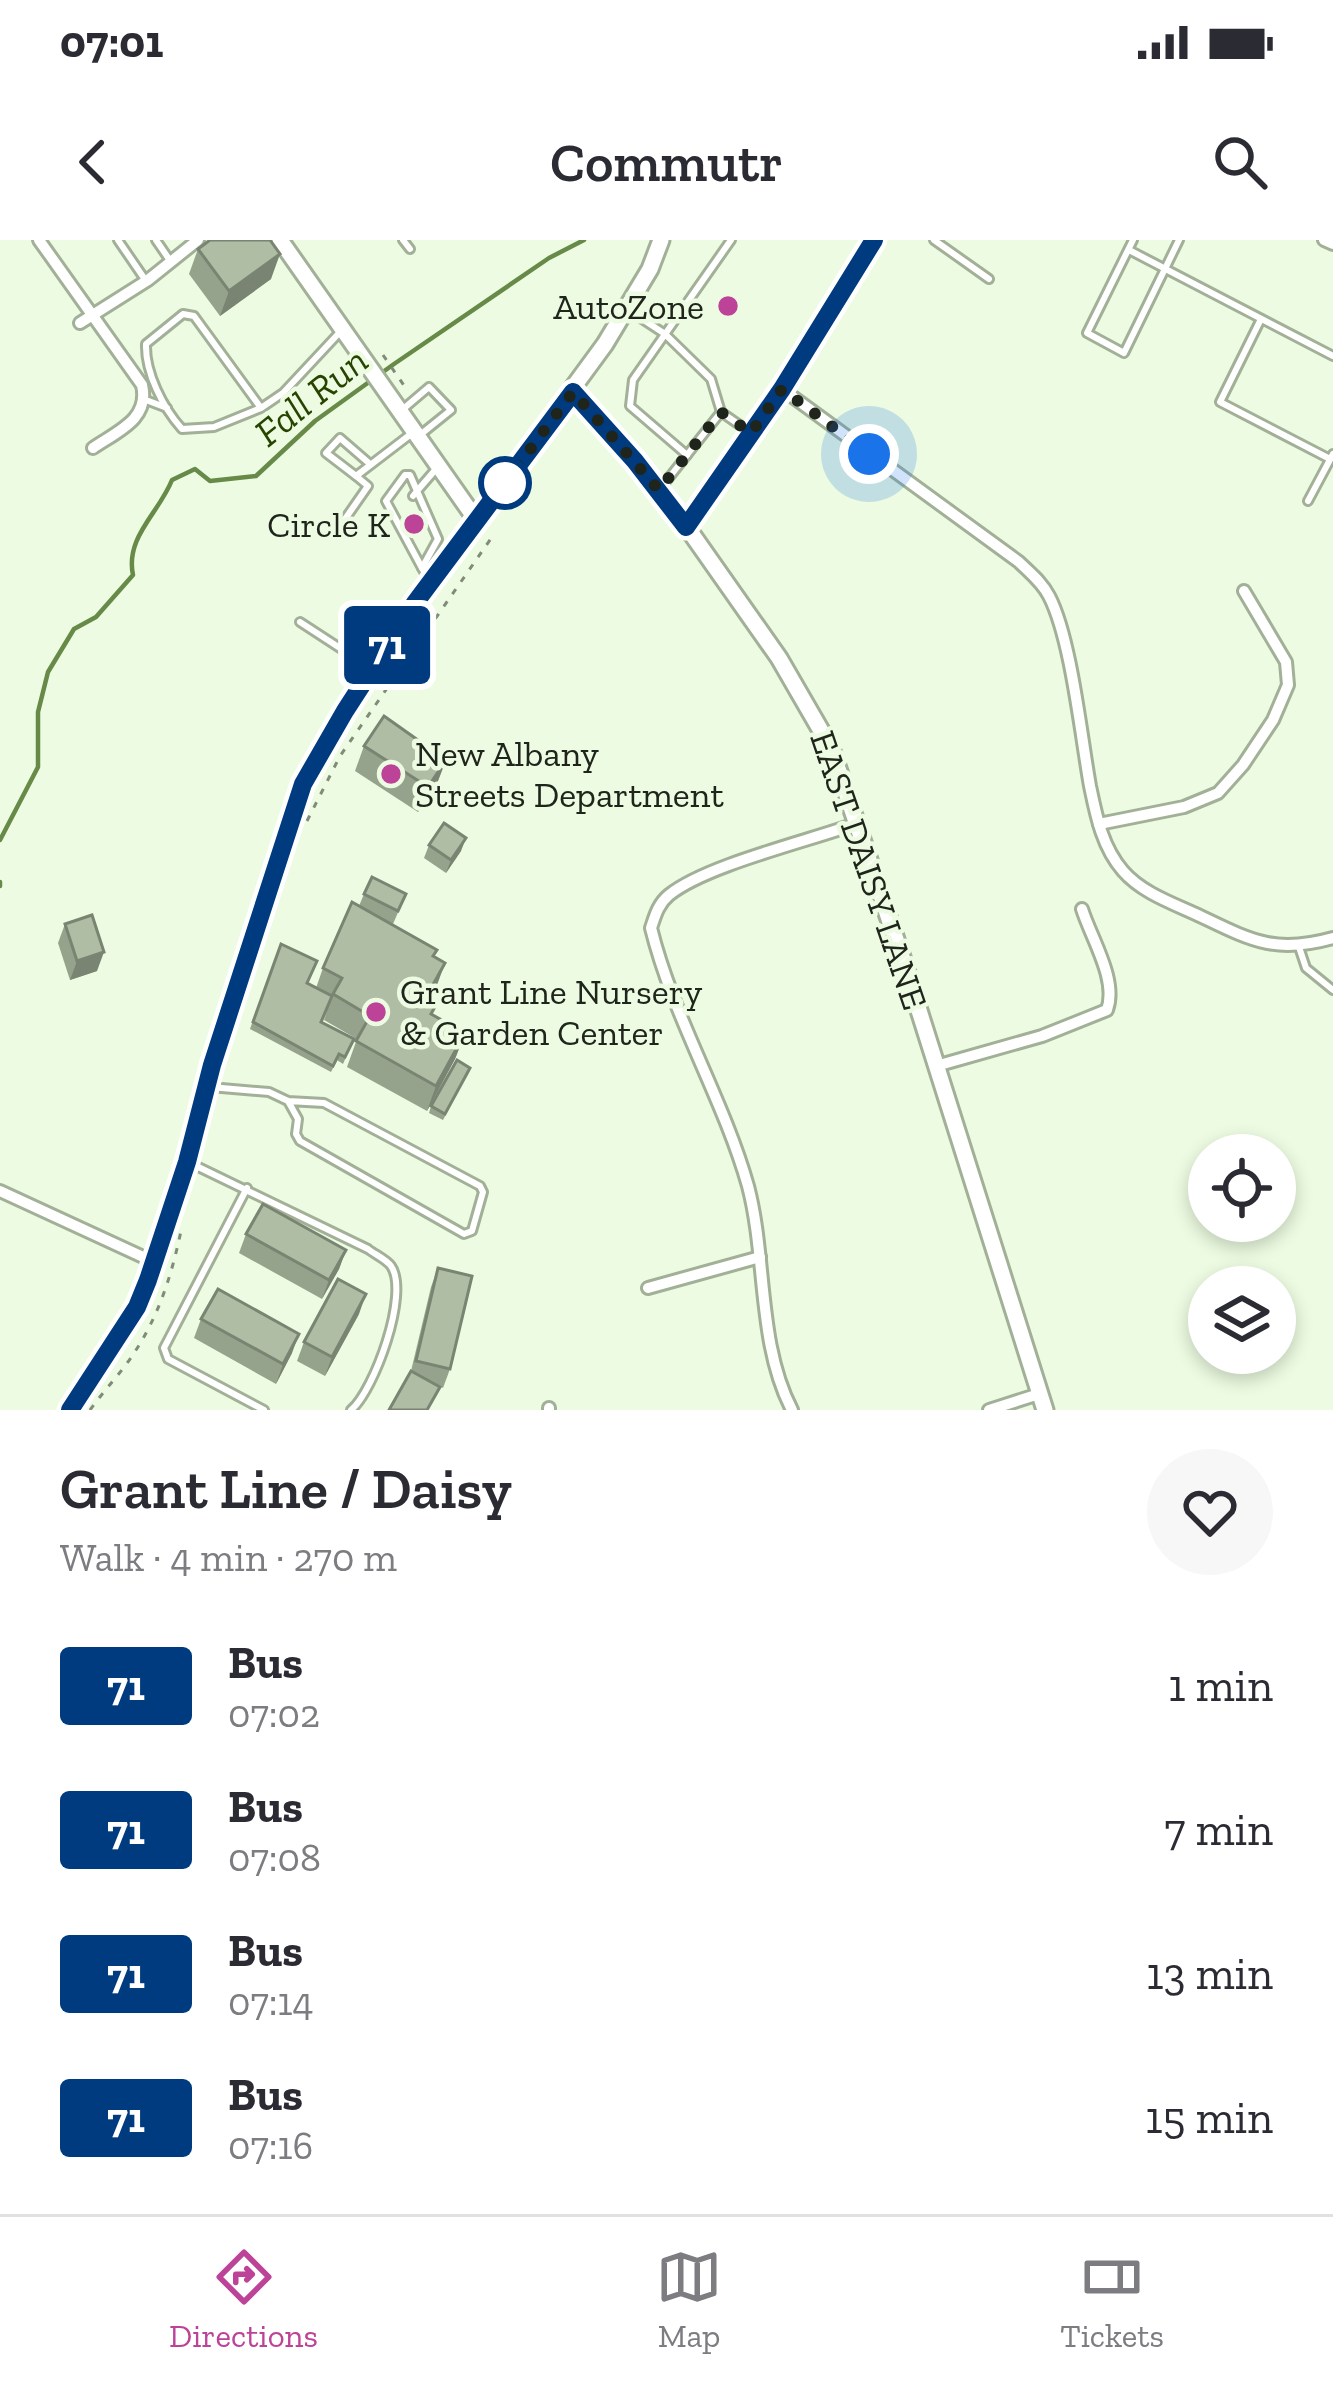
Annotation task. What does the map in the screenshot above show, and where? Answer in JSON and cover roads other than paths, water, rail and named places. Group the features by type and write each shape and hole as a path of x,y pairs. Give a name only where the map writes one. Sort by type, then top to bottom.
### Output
{"street":[{"path":"39,240 95,314 142,385 146,400 139,416 93,448"},
{"path":"80,323 146,281 198,240"},
{"path":"280,240 476,521"},
{"path":"70,1410 137,1307 154,1262 303,784 426,575 476,521 573,392 627,309 661,240"},
{"path":"686,527 782,389 874,240"},
{"path":"1324,240 1333,244"},
{"path":"782,389 1041,583 1055,609 1099,824 1113,857 1143,889 1264,945 1299,946 1333,938"},
{"name":"EAST DAISY LANE","path":"573,392 686,527 807,701 831,748 1042,1402"},
{"path":"1099,824 1208,799 1228,785 1273,720 1288,686 1286,662 1244,591"},
{"path":"792,1410 771,1338 744,1174 651,928 656,910 669,895 722,869 857,823"},
{"path":"936,1066 1042,1036 1107,1010 1108,983 1082,909"},
{"path":"0,1191 154,1262"},
{"path":"648,1288 760,1257"},
{"path":"989,1410 1042,1402"}],"lane":[{"path":"118,240 146,281"},
{"path":"156,240 171,262"},
{"path":"403,240 410,249"},
{"path":"687,455 630,406 633,380 731,240"},
{"path":"934,240 989,278"},
{"path":"1133,240 1087,334 1124,353 1179,240"},
{"path":"1129,250 1333,356"},
{"path":"627,309 665,334 711,379 721,412 751,433"},
{"path":"261,408 194,316 183,314 146,344 145,359 167,408 182,429 189,430 214,427 261,408 283,393 343,329"},
{"path":"1261,319 1220,402 1332,457 1308,501"},
{"path":"356,476 451,410 429,387 400,412"},
{"path":"146,400 167,408"},
{"path":"659,490 721,412"},
{"path":"336,532 368,486 326,453 340,438 370,465"},
{"path":"415,494 438,467"},
{"path":"405,475 410,476 438,539 426,575 386,501 405,475"},
{"path":"300,622 372,669"},
{"path":"1299,946 1306,968 1333,990"},
{"path":"206,1087 324,1103 480,1186 483,1192 472,1231 464,1234 300,1141 298,1119 288,1101"},
{"path":"187,1162 368,1249 391,1265 399,1290 375,1376 354,1409"},
{"path":"247,1188 164,1348 168,1359 263,1410"}],"waterway":[{"name":"Fall Run","path":"0,840 38,767 38,712 48,672 74,629 96,617 133,575 138,537 172,480 195,469 210,481 256,476 315,421 394,364 549,258 584,240"}],"place":[{"name":"AutoZone","path":"728,306"},
{"name":"Circle K","path":"414,524"},
{"name":"New Albany Streets Department","path":"391,774"},
{"name":"Grant Line Nursery & Garden Center","path":"376,1012"}]}
